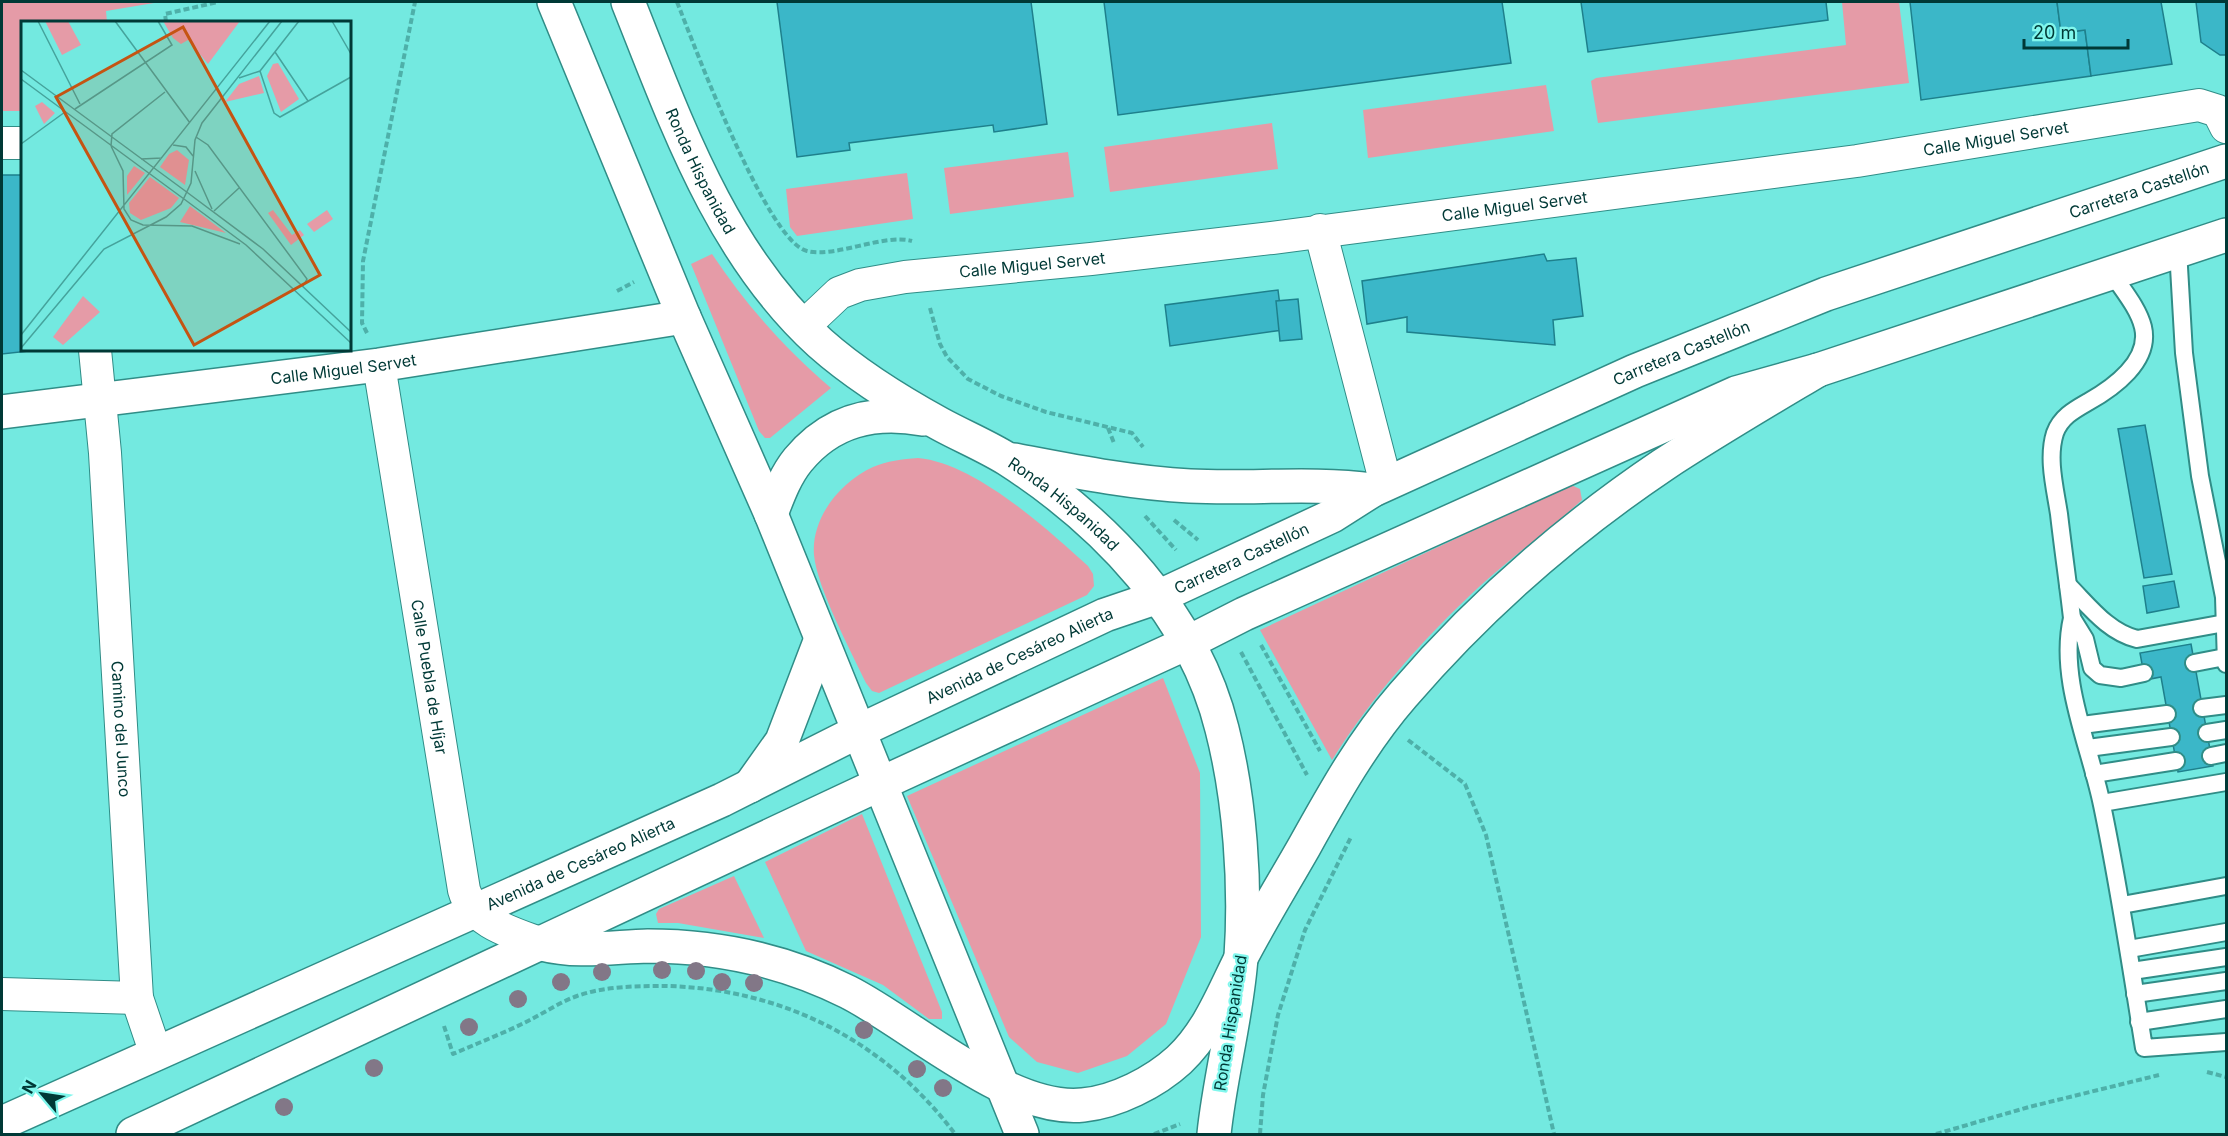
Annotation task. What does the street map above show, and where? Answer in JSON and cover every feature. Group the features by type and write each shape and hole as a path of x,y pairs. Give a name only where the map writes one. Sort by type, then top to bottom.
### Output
{"main road":[{"path":"554,2 684,317 771,514 1022,1134"},
{"name":"Ronda Hispanidad","path":"628,2 675,118 734,237 756,268 804,326 855,370 937,422 1007,459 1102,533 1131,562 1158,597 1187,643 1210,689 1222,730 1240,839 1241,957 1214,1134"},
{"name":"Carretera Castellón","path":"1158,597 1332,516 1379,487 1635,371 1826,294 2226,161"},
{"path":"135,1134 1244,615 1736,393 1818,370 2226,235"},
{"name":"Calle Miguel Servet","path":"2,412 379,365 684,317"},
{"path":"542,944 564,950 689,947 758,958 796,969 849,993 1001,1085 1028,1097 1054,1104 1092,1103 1131,1090 1180,1059 1224,997 1241,957 1339,785 1383,720 1437,658 1488,606 1583,524 1659,468 1818,370"},
{"path":"771,514 785,480 797,461 816,442 834,431 854,420 878,414 897,414 937,422"},
{"path":"1007,459 1116,478 1188,486 1379,487"},
{"name":"Avenida de Cesáreo Alierta","path":"2,1124 750,786 859,731 1105,615 1158,597"},
{"path":"750,786 782,741 821,639"}],"street":[{"name":"Calle Miguel Servet","path":"804,326 840,293 871,283 922,275 1091,259 1857,161 2206,105 2218,111 2226,127"},
{"path":"2,143 21,143"},
{"path":"1320,230 1379,487"},
{"name":"Camino del Junco","path":"95,351 105,453 137,998 156,1054"},
{"name":"Calle Puebla de Híjar","path":"379,365 462,882 467,902 474,911"},
{"path":"474,911 513,933 542,944"},
{"path":"2,994 137,998"}],"lane":[{"path":"2178,250 2187,375 2200,476 2224,597 2226,660 2194,663"},
{"path":"2111,272 2137,312 2143,327 2143,342 2133,366 2120,380 2106,392 2069,413 2056,432 2052,465 2072,618 2067,643 2082,725 2102,803 2122,905 2144,1048 2226,1042"},
{"path":"2068,585 2107,624 2125,636 2137,639 2225,623"},
{"path":"2072,618 2085,639 2092,668 2100,675 2121,678 2144,673"},
{"path":"2202,708 2226,705"},
{"path":"2082,725 2167,714"},
{"path":"2207,733 2226,730"},
{"path":"2088,748 2171,737"},
{"path":"2094,774 2176,761"},
{"path":"2102,803 2226,782"},
{"path":"2122,905 2226,886"},
{"path":"2129,949 2226,932"},
{"path":"2132,971 2226,957"},
{"path":"2135,994 2226,981"},
{"path":"2139,1022 2226,1009"}],"path":[{"path":"166,21 165,14 218,2"},
{"path":"379,365 362,324 363,261 415,2"},
{"path":"677,2 735,144 756,186 797,246 804,251 813,252 907,239 911,240 916,248"},
{"path":"734,237 778,221"},
{"path":"605,293 616,291 664,266"},
{"path":"929,304 940,344 947,357 968,379 1002,396 1046,412 1132,433 1146,454"},
{"path":"355,334 378,331"},
{"path":"1171,515 1203,546"},
{"path":"1258,639 1324,757"},
{"path":"1383,720 1465,784 1482,825 1554,1134"},
{"path":"1260,1134 1263,1095 1281,1005 1305,930 1352,834"},
{"path":"577,996 630,986 682,987 744,994 777,1004 833,1028 902,1075 955,1134"},
{"path":"2200,1070 2226,1077"},
{"path":"1936,1134 2029,1107 2170,1072"}],"shaded area":[{"path":"2,2 160,2 106,11 107,21 21,21 21,111 2,111"},
{"path":"1842,2 1899,2 1909,83 1598,123 1591,81 1596,78 1846,45"},
{"path":"1546,85 1554,131 1368,158 1363,110"},
{"path":"1272,123 1278,169 1110,192 1104,147"},
{"path":"1068,152 1074,197 950,214 944,168"},
{"path":"907,173 913,219 797,236 790,227 786,189"},
{"path":"712,254 767,326 831,388 770,438 765,438 759,431 691,264"},
{"path":"918,458 963,472 986,484 1031,516 1088,566 1093,574 1094,586 1087,595 879,693 872,691 866,683 828,602 816,569 814,541 817,528 830,503 849,482 878,465"},
{"path":"1571,485 1580,489 1582,500 1493,575 1439,626 1382,690 1332,760 1260,630"},
{"path":"1163,678 1200,773 1201,937 1166,1024 1127,1056 1078,1073 1037,1062 1009,1037 907,796"},
{"path":"862,814 942,1012 942,1019 929,1019 883,985 806,951 765,862"},
{"path":"734,876 764,938 678,923 658,923 656,914 659,909"}],"building":[{"path":"777,2 1031,2 1047,124 994,132 993,125 849,143 850,150 797,157"},
{"path":"1104,2 1502,2 1511,63 1118,115"},
{"path":"1581,2 1826,2 1828,20 1588,52"},
{"path":"1910,2 2057,2 2061,33 2085,30 2091,76 1921,100"},
{"path":"2057,2 2161,2 2172,64 2091,76 2085,30 2061,33"},
{"path":"2196,2 2226,2 2226,55 2220,55 2201,42"},
{"path":"2,175 21,175 21,351 29,351 2,354"},
{"path":"1544,254 1547,261 1576,258 1583,316 1553,320 1555,345 1407,332 1407,317 1367,324 1362,281"},
{"path":"1278,290 1283,330 1170,346 1165,305"},
{"path":"1298,299 1302,339 1280,341 1276,301"},
{"path":"2145,425 2172,574 2144,578 2118,429"},
{"path":"2174,581 2179,607 2147,613 2143,586"},
{"path":"2191,644 2213,766 2178,772 2161,677 2145,680 2140,653"}]}
